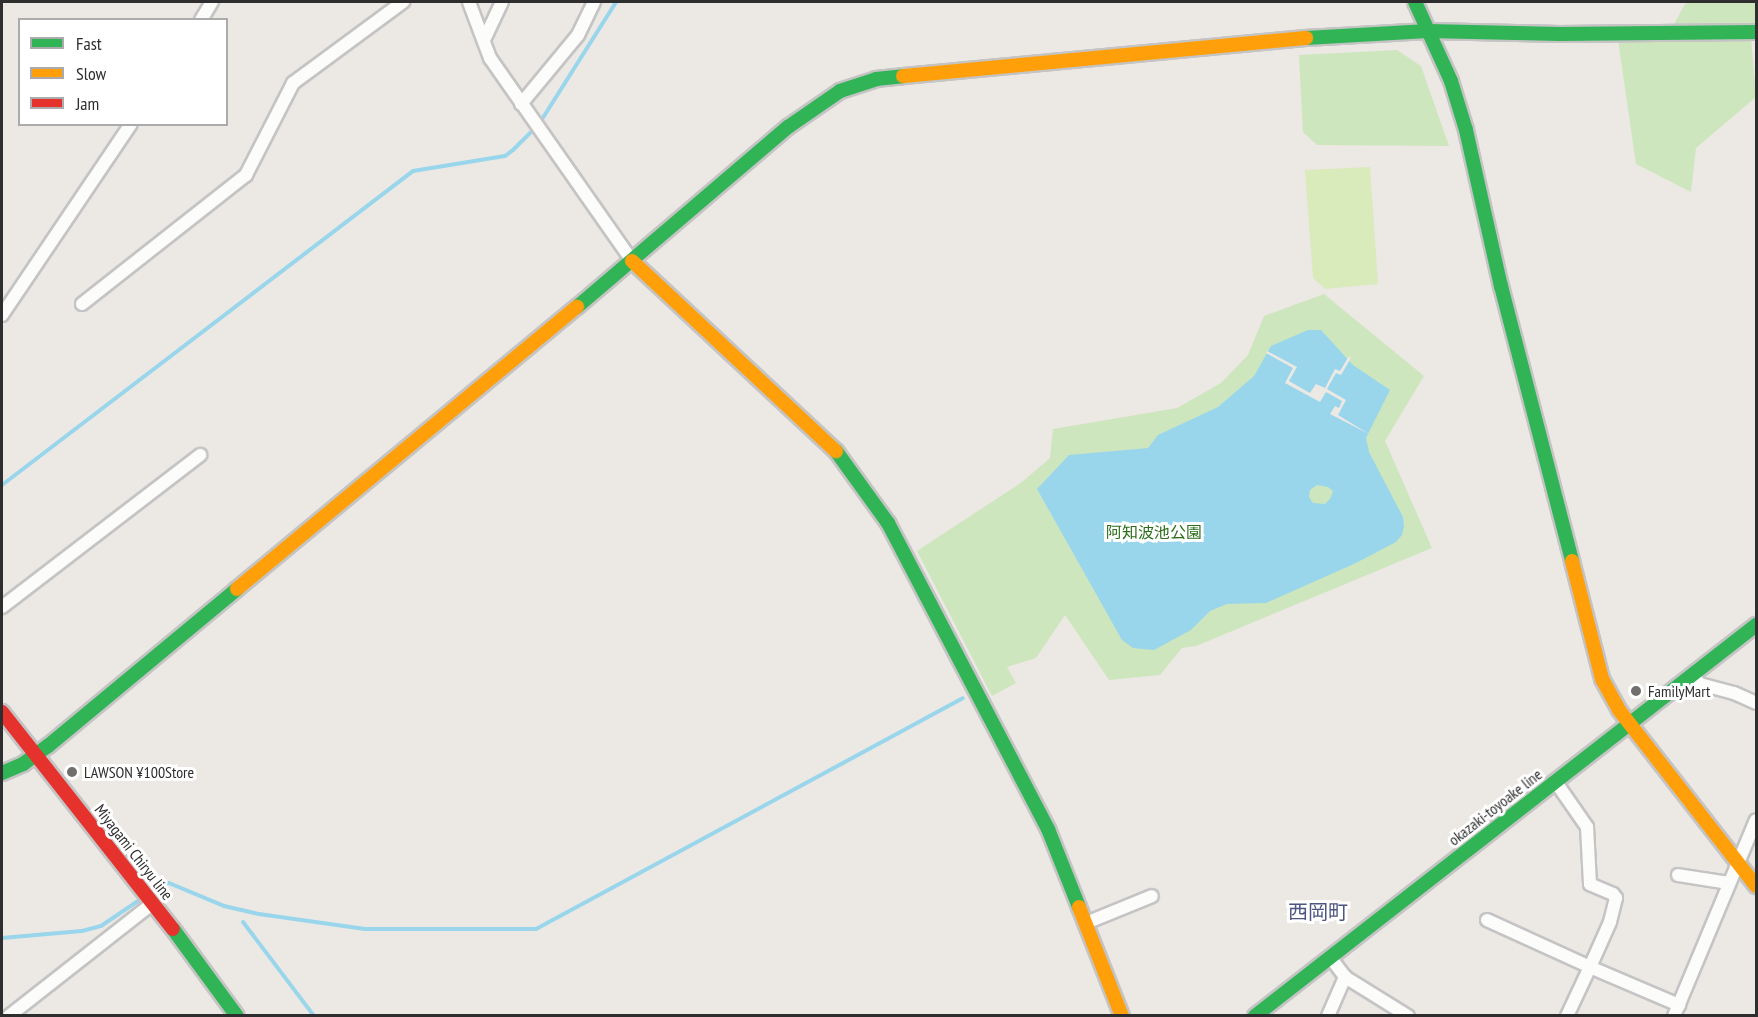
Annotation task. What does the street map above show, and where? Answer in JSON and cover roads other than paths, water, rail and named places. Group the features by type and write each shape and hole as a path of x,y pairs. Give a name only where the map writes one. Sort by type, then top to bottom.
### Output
{"street":[{"path":"202,18 212,2"},
{"path":"82,304 246,175 293,83 403,2"},
{"path":"469,2 490,58 632,261 825,441 867,491 888,523 1048,829 1122,1016"},
{"path":"484,40 502,2"},
{"path":"521,104 578,35 594,2"},
{"path":"1415,2 1451,81 1466,130 1501,286 1602,679 1609,695 1629,724 1756,886"},
{"path":"2,773 35,756 632,261 788,128 840,91 876,79 1339,35 1428,31 1560,34 1756,32"},
{"path":"2,315 130,126"},
{"path":"2,607 200,455"},
{"name":"okazaki-toyoake line","path":"1255,1016 1756,625"},
{"path":"1692,675 1700,684 1734,693 1756,703"},
{"name":"Miyagami Chiryu line","path":"2,712 153,903 237,1016"},
{"path":"1555,781 1587,827 1590,884 1613,894 1616,898 1610,922 1567,1016"},
{"path":"1487,920 1590,967 1676,1010 1756,820"},
{"path":"1678,875 1729,883"},
{"path":"1086,923 1152,896"},
{"path":"9,1016 153,903"},
{"path":"1330,957 1345,977 1408,1016"},
{"path":"1328,1016 1345,977"}],"water":[{"path":"1308,330 1321,330 1353,365 1390,390 1366,438 1369,452 1403,517 1402,535 1396,542 1356,563 1266,603 1227,604 1210,611 1191,630 1154,650 1133,648 1122,640 1037,489 1069,455 1148,448 1158,435 1218,407 1254,376 1271,346","holes":["1317,485 1328,487 1333,491 1330,499 1325,504 1313,503 1309,497 1310,490"]}],"waterway":[{"path":"2,485 413,171 505,156 513,150 539,124 616,2"},
{"path":"150,892 159,885 169,883 224,906 259,914 365,929 536,929 963,698"},
{"path":"2,938 82,931 101,926 144,897"},
{"path":"243,922 314,1016"}],"place":[{"name":"FamilyMart","path":"1636,691"},
{"name":"LAWSON ¥100Store","path":"72,772"}],"district":[{"name":"西岡町","path":"1318,912"}],"park label":[{"name":"阿知波池公園","path":"1154,532"}]}
